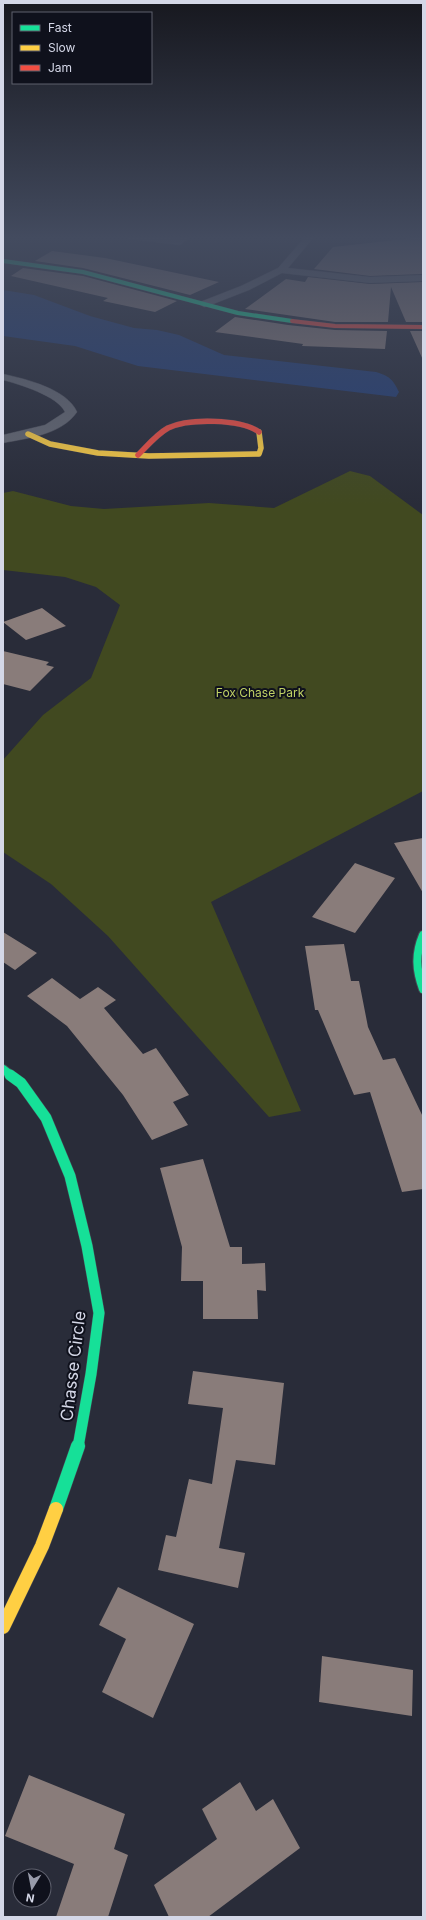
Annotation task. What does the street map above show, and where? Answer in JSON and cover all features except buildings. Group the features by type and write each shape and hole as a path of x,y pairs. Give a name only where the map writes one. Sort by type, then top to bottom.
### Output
{"street":[{"path":"332,326 423,327"},
{"path":"3,377 28,384 61,400 67,404 71,412 67,418 57,424 28,434 3,439"},
{"path":"28,434 48,444 138,455 259,454 261,448 259,431 248,425 231,423 172,426 138,455"},
{"path":"423,935 416,950 416,973 423,989"},
{"name":"Chasse Circle","path":"3,1069 21,1083 46,1118 70,1176 87,1246 99,1313 92,1374 78,1451 42,1546 3,1627"}],"green space":[{"name":"Fox Chase Park","path":"350,471 370,476 423,515 423,791 211,902 301,1111 269,1117 108,936 51,884 3,852 3,760 43,715 91,678 120,605 96,587 65,577 3,570 3,493 13,491 71,506 104,509 209,503 274,508"}],"water":[{"path":"3,326 125,326 157,330 179,335 224,355 376,372 390,379 395,384 399,392 396,397 138,366 75,346 3,336"}],"traffic: fast":[{"path":"423,935 417,956 418,975 423,989"},
{"path":"3,1069 21,1083 46,1118 70,1176 87,1246 99,1313 91,1374 77,1451 56,1509"}],"traffic: slow":[{"path":"28,434 41,441 74,450 124,455 175,456 259,454 261,448 259,432"},
{"path":"3,1627 42,1546 56,1509"}],"traffic: jam":[{"path":"332,326 423,327"},
{"path":"138,455 169,428 177,426 201,422 230,423 243,424 259,432"}]}
